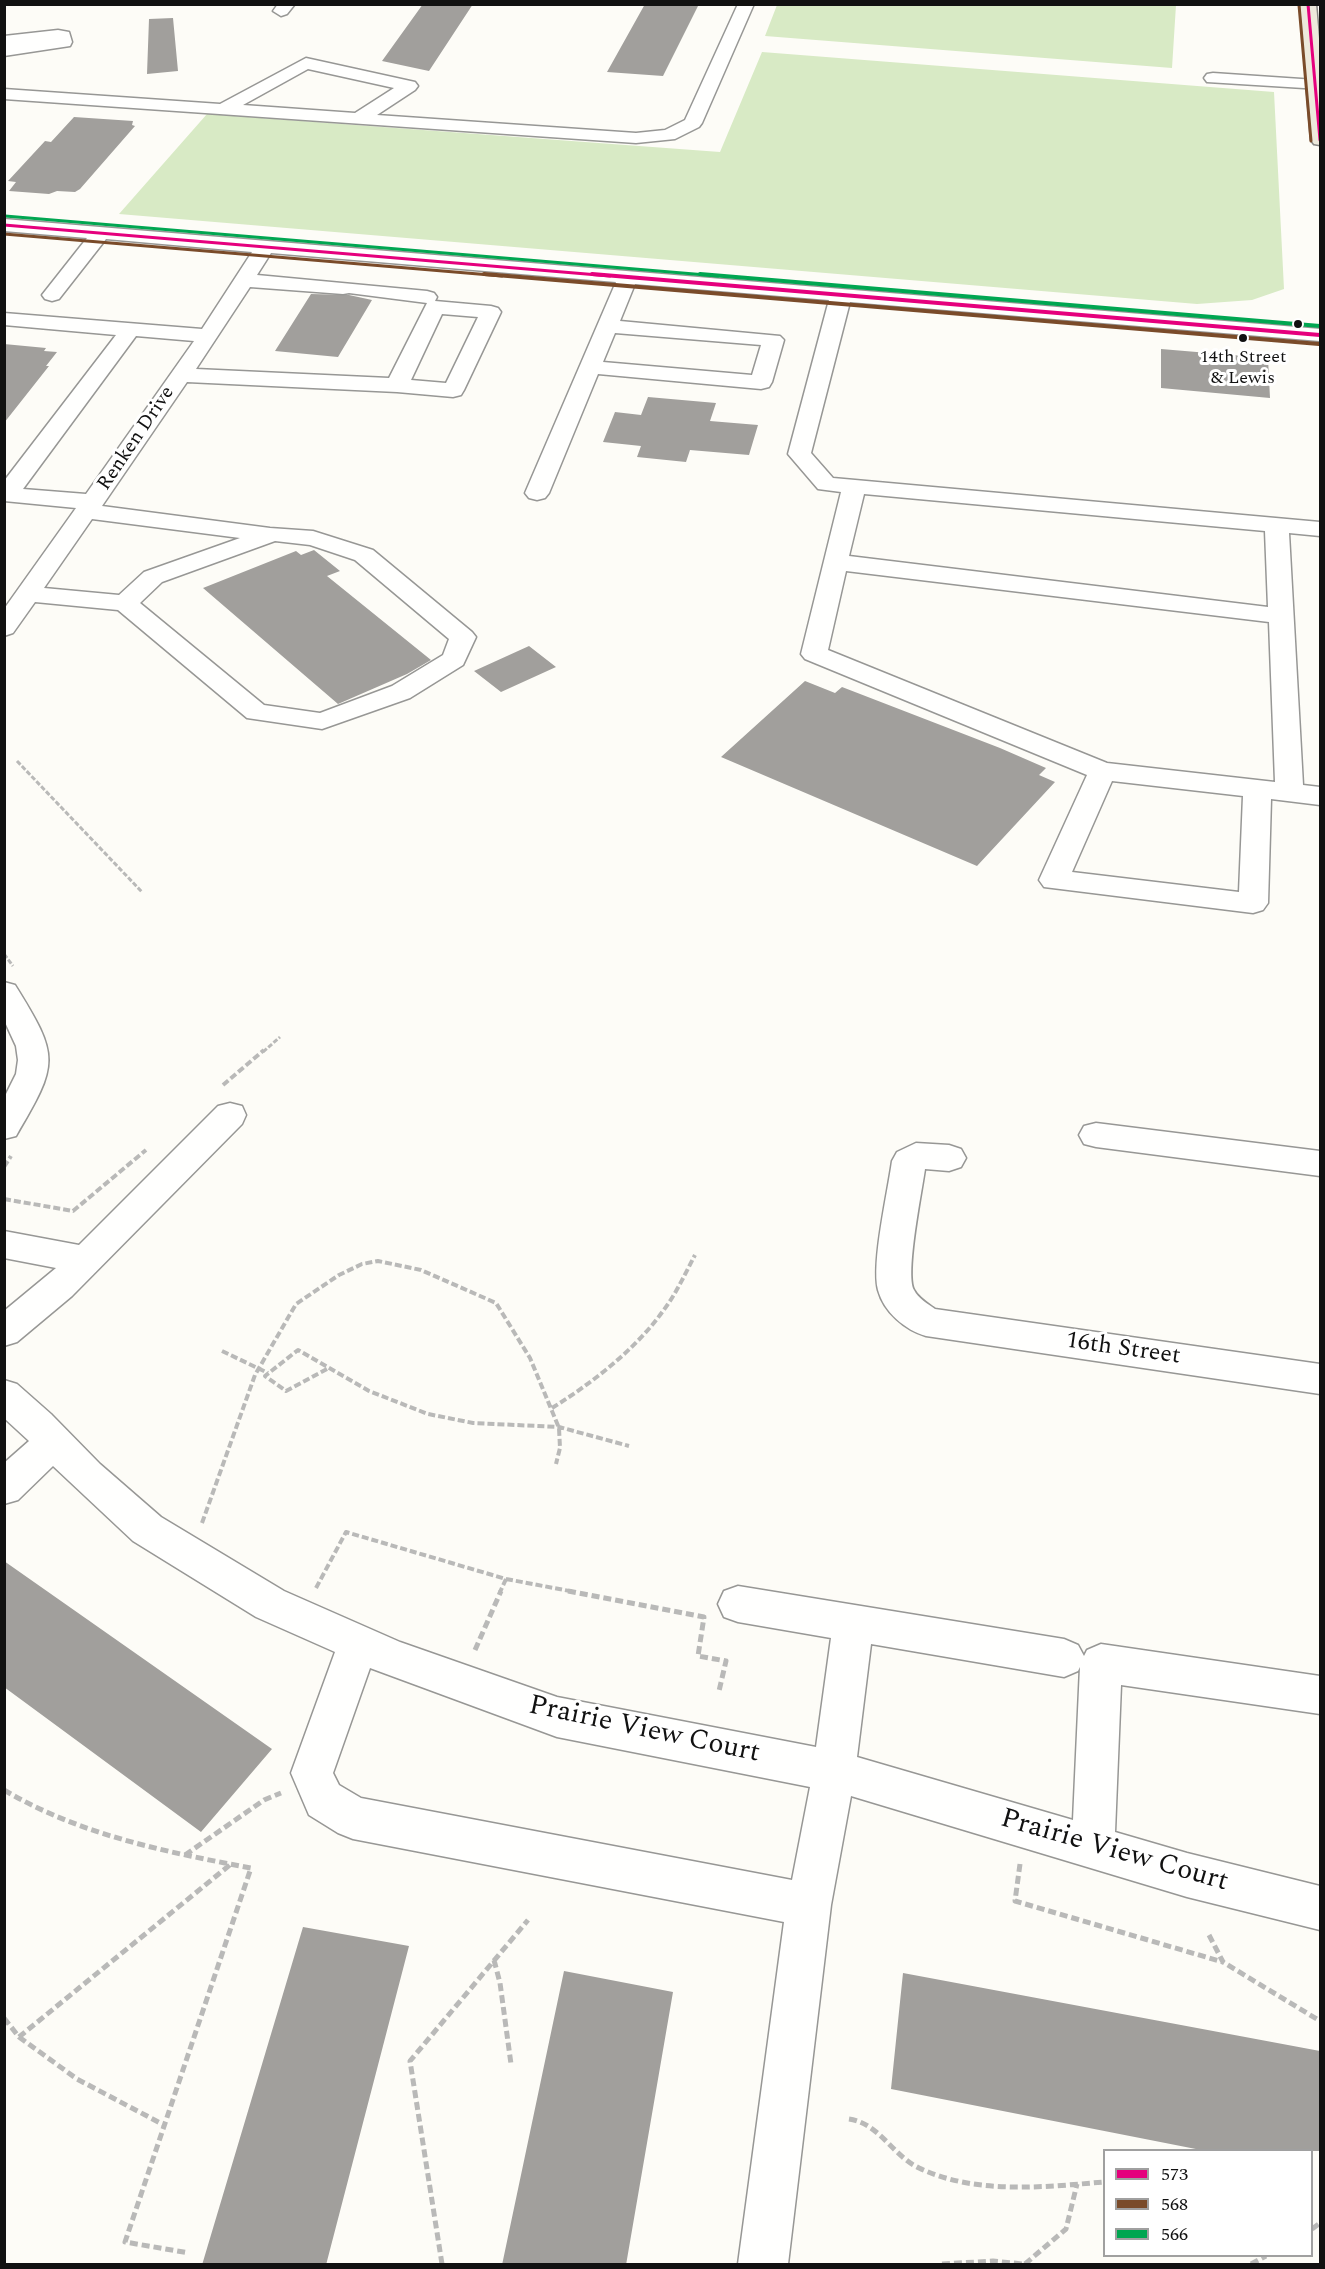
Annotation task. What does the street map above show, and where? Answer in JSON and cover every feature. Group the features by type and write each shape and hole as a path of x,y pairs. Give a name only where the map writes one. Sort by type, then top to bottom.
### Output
{"main road":[{"path":"1308,4 1320,140"}],"street":[{"path":"4,94 636,138 669,135 693,123 746,4"},
{"path":"4,41 58,35 63,36 64,42 4,51"},
{"path":"223,109 306,63 409,86 357,119"},
{"path":"338,86 357,74"},
{"path":"1213,78 1318,97"},
{"path":"290,114 319,97"},
{"path":"4,225 1320,335"},
{"path":"52,295 101,233"},
{"name":"Renken Drive","path":"4,628 208,336 265,247"},
{"path":"397,385 448,262"},
{"path":"537,493 628,277"},
{"path":"180,375 397,385 453,390 491,312 350,288 243,280"},
{"path":"841,295 799,454 826,484 1320,529"},
{"path":"4,319 208,336"},
{"path":"590,367 761,382 773,340 607,326"},
{"path":"29,594 126,603 256,712 322,721 401,692 454,659 463,637 364,555 313,538 6,494 130,330"},
{"path":"854,486 814,654 1102,771 1320,796"},
{"path":"1278,525 1289,792"},
{"path":"126,603 153,577 273,534"},
{"path":"836,562 1281,616"},
{"path":"1102,771 1054,880 1253,903 1257,789"},
{"path":"4,993 31,1039 35,1064 27,1091 4,1127"},
{"path":"4,1332 60,1286 86,1260 224,1102"},
{"path":"1096,1135 1320,1164"},
{"name":"16th Street","path":"949,1158 916,1156 909,1161 894,1270 895,1289 903,1303 926,1322 1320,1379"},
{"path":"4,1244 86,1260"},
{"name":"Prairie View Court","path":"4,1395 54,1441 87,1476 147,1529 270,1604 358,1643 557,1717 834,1771 1187,1875 1320,1908"},
{"path":"4,1488 54,1441"},
{"path":"738,1604 853,1625 1064,1658"},
{"path":"763,2265 809,1905 834,1771 853,1625"},
{"path":"358,1643 312,1773 324,1800 353,1818 809,1905"},
{"path":"1093,1848 1101,1663 1320,1695"}],"path":[{"path":"17,761 141,892"},
{"path":"224,1102 280,1037"},
{"path":"4,1199 73,1211 149,1148"},
{"path":"552,1408 584,1388 616,1361 662,1313 695,1255"},
{"path":"202,1524 259,1369 296,1304 314,1290 362,1264 378,1261 421,1270 496,1303 530,1358 560,1428 560,1448 556,1464"},
{"path":"327,1368 286,1391 265,1376 298,1350 376,1395 446,1419 478,1424 573,1429 629,1446"},
{"path":"222,1351 268,1372"},
{"path":"316,1589 346,1532 506,1579 704,1617 698,1656 726,1661 720,1691"},
{"path":"475,1652 506,1579"},
{"path":"185,1855 264,1800 316,1781"},
{"path":"4,1790 19,1800 56,1816 144,1845 251,1868 125,2242 189,2253"},
{"path":"1020,1861 1015,1901 1223,1962 1320,2021"},
{"path":"19,2037 231,1864"},
{"path":"442,2265 410,2061 528,1920"},
{"path":"1209,1935 1223,1962"},
{"path":"494,1959 500,1983 511,2064"},
{"path":"4,2018 19,2037 77,2079 164,2125"},
{"path":"849,2119 865,2122 899,2156 920,2168 951,2177 1001,2186 1030,2188 1103,2182"},
{"path":"942,2265 985,2261 1024,2265 1066,2229 1077,2184"},
{"path":"1251,2265 1264,2257"}],"green space":[{"path":"777,5 1176,5 1172,68 765,36"},
{"path":"762,52 1274,92 1284,289 1252,300 1197,304 119,214 207,114 720,152"}],"building":[{"path":"423,4 473,4 429,71 382,61"},
{"path":"645,4 699,4 663,76 607,72"},
{"path":"173,18 178,71 147,74 149,19"},
{"path":"74,117 133,121 132,125 135,126 75,192 57,191 49,194 9,191 16,182 8,181 45,141 51,142"},
{"path":"311,294 349,295 372,300 338,357 275,351"},
{"path":"4,344 46,348 44,351 57,352 46,366 49,366 4,423"},
{"path":"1161,349 1268,358 1270,398 1161,388"},
{"path":"648,397 716,403 710,421 758,425 749,455 690,450 686,462 637,457 641,446 603,442 615,412 641,415"},
{"path":"314,550 340,571 327,576 431,660 407,674 338,704 203,588 296,551 301,555"},
{"path":"529,646 556,667 501,692 474,671"},
{"path":"805,681 835,693 842,687 1000,748 1046,768 1039,775 1055,782 977,866 721,757"},
{"path":"4,1561 272,1749 201,1832 4,1687"},
{"path":"303,1927 409,1946 326,2265 202,2265"},
{"path":"564,1971 673,1992 626,2265 502,2265"},
{"path":"903,1973 1320,2051 1320,2151 1313,2151 1313,2149 1196,2149 891,2089"}],"transit line":[{"name":"573","path":"1308,4 1320,140"},
{"name":"568","path":"1299,5 1311,141"},
{"name":"566","path":"5,216 1320,326"},
{"name":"573","path":"4,225 1320,335"},
{"name":"568","path":"4,234 1319,344"}],"place":[{"name":"14th Street & Lewis","path":"1243,338"}]}
